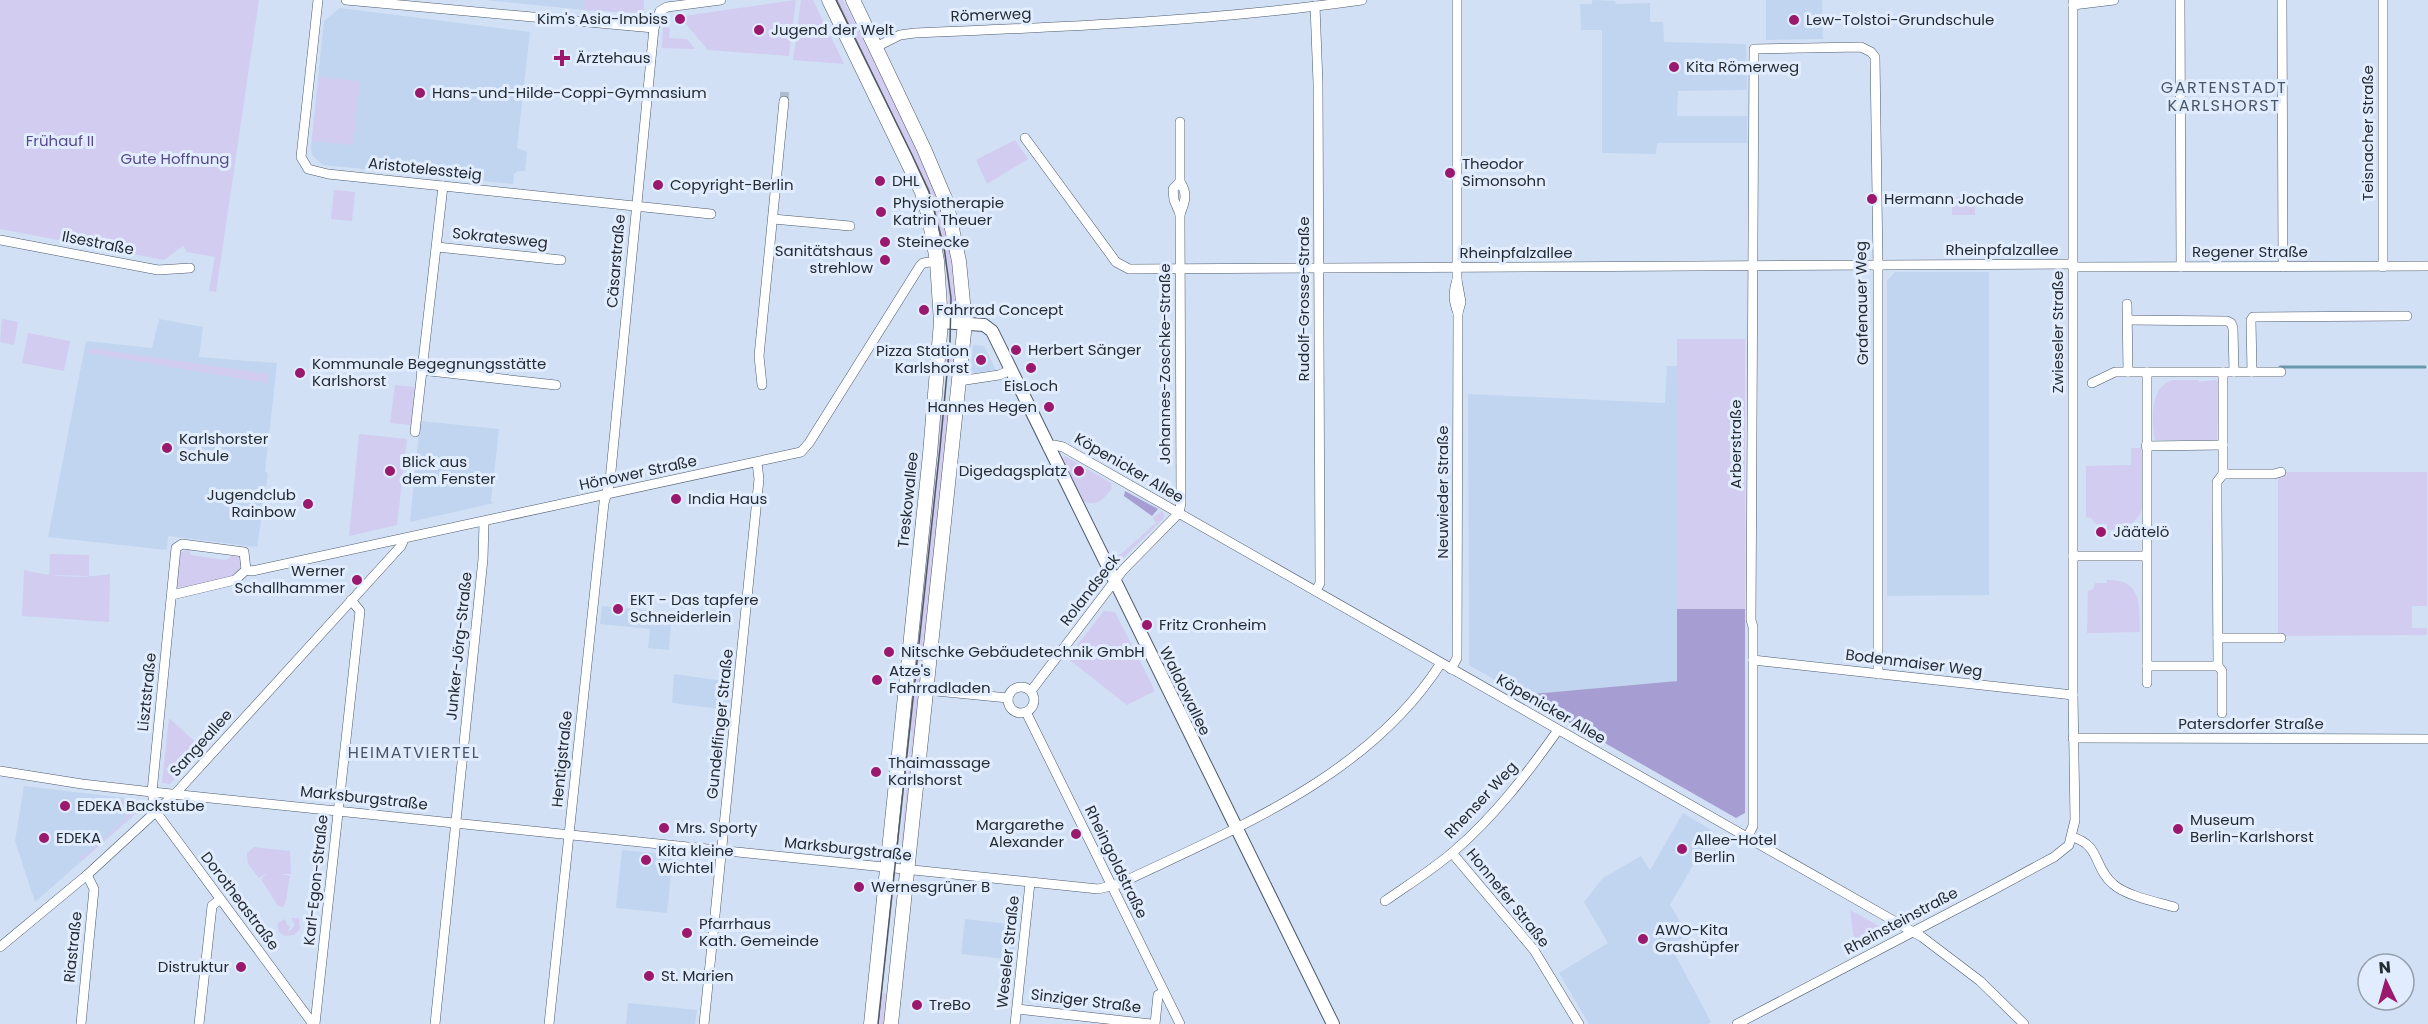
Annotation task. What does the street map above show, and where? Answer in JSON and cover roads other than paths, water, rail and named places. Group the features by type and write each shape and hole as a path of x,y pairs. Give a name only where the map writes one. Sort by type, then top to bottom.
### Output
{"main road":[{"name":"Treskowallee","path":"829,0 922,192 938,261 941,322 871,1024"},
{"path":"853,0 928,158 945,201 959,261 965,323 891,1024"}],"street":[{"name":"Aristotelessteig","path":"318,0 302,157 308,169 316,173 711,214"},
{"path":"346,0 654,28 660,11 667,7 721,0"},
{"name":"Römerweg","path":"874,48 900,35 915,33 1140,23 1362,0"},
{"name":"Neuwieder Straße","path":"1451,669 1457,658 1458,313 1461,303 1457,280 1456,0"},
{"path":"2073,2 2114,0"},
{"path":"2180,0 2181,267"},
{"path":"2282,0 2283,267"},
{"name":"Teisnacher Straße","path":"2383,0 2383,267"},
{"name":"Zwieseler Straße","path":"2072,837 2075,820 2073,2"},
{"name":"Rudolf-Grosse-Straße","path":"1315,6 1318,83 1320,584 1316,591"},
{"name":"Cäsarstraße","path":"605,496 610,481 654,28"},
{"name":"Grafenauer Weg","path":"1754,49 1861,47 1875,57 1878,265 1878,674"},
{"name":"Arberstraße","path":"1747,838 1754,826 1751,541 1754,49"},
{"path":"762,385 759,356 784,101"},
{"name":"Johannes-Zoschke-Straße","path":"1179,513 1181,503 1180,214 1174,200 1173,189 1180,182 1180,122"},
{"name":"Rheinpfalzallee","path":"1025,138 1121,267 1129,269 2073,265"},
{"name":"Sokratesweg","path":"415,432 443,186"},
{"path":"773,219 850,226"},
{"name":"Ilsestraße","path":"0,240 158,270 190,268"},
{"name":"Sokratesweg","path":"437,247 561,260"},
{"name":"Hönower Straße","path":"246,570 252,571 484,522 804,451 920,266 923,263 938,261"},
{"name":"Regener Straße","path":"2073,265 2428,267"},
{"path":"2127,304 2128,372"},
{"path":"2252,372 2251,320 2253,317 2407,316"},
{"path":"2128,320 2227,321 2233,328 2234,372"},
{"name":"Waldowallee","path":"941,322 984,325 992,331 1333,1024"},
{"path":"421,370 556,385"},
{"path":"959,381 999,375 1011,370"},
{"path":"2092,383 2115,372 2281,372"},
{"path":"2147,372 2147,683"},
{"path":"2222,713 2222,671 2218,666 2217,482 2223,474 2223,372"},
{"name":"Köpenicker Allee","path":"1048,448 1060,445 1936,946 1980,981 2024,1024"},
{"path":"2146,446 2223,445"},
{"name":"Gundelfinger Straße","path":"704,1024 759,479 757,463"},
{"path":"2223,474 2281,472"},
{"name":"Hentigstraße","path":"549,1024 605,496"},
{"name":"Rolandseck","path":"1026,712 1034,702 1031,691 1123,570 1179,513"},
{"name":"Junker-Jörg-Straße","path":"435,1024 483,559 484,522"},
{"name":"Sangeallee","path":"0,947 87,875 175,794 401,546 404,539"},
{"name":"Lisztstraße","path":"152,792 176,548 182,544 240,550 246,556 246,570"},
{"path":"2073,556 2146,556"},
{"path":"172,595 235,580 246,570"},
{"name":"Karl-Egon-Straße","path":"314,1024 360,611 351,600"},
{"path":"2218,638 2281,638"},
{"name":"Bodenmaiser Weg","path":"1753,660 2073,695"},
{"name":"Marksburgstraße","path":"0,771 152,792 1098,889 1111,887 1236,828 1300,794 1350,760 1397,719 1441,663"},
{"path":"2148,666 2218,666"},
{"path":"1026,712 1015,711 1009,705 1008,698 1016,688 1024,687 1031,691"},
{"path":"926,690 1008,698"},
{"name":"Rheingoldstraße","path":"1026,712 1180,1024"},
{"name":"Rhenser Weg","path":"1385,901 1452,853 1511,792 1558,730"},
{"name":"Patersdorfer Straße","path":"2073,738 2428,739"},
{"name":"Dorotheastraße","path":"152,792 156,812 314,1024"},
{"path":"2072,837 2083,840 2090,846 2104,876 2115,886 2174,907"},
{"name":"Rheinsteinstraße","path":"1737,1024 2054,857 2069,845 2072,837"},
{"name":"Honnefer Straße","path":"1452,853 1534,950 1579,1024"},
{"name":"Riastraße","path":"81,1024 94,889 87,875"},
{"name":"Weseler Straße","path":"1015,1024 1030,883"},
{"path":"199,1024 212,906 220,899"},
{"path":"1155,1024 1158,995 1164,992"},
{"name":"Sinziger Straße","path":"1017,1009 1151,1024"}],"waterway":[{"path":"2280,367 2425,367"}],"tunnel":[{"path":"784,101 785,88"}],"tram line":[{"path":"836,0 929,192 944,247 951,298 950,341 940,448 878,1024"}],"place":[{"name":"Kim's Asia-Imbiss","path":"680,19"},
{"name":"Lew-Tolstoi-Grundschule","path":"1794,20"},
{"name":"Jugend der Welt","path":"759,30"},
{"name":"Ärztehaus","path":"562,58"},
{"name":"Kita Römerweg","path":"1674,67"},
{"name":"Hans-und-Hilde-Coppi-Gymnasium","path":"420,93"},
{"name":"Theodor Simonsohn","path":"1450,173"},
{"name":"DHL","path":"880,181"},
{"name":"Copyright-Berlin","path":"658,185"},
{"name":"Hermann Jochade","path":"1872,199"},
{"name":"Physiotherapie Katrin Theuer","path":"881,212"},
{"name":"Steinecke","path":"885,242"},
{"name":"Sanitätshaus strehlow","path":"885,260"},
{"name":"Fahrrad Concept","path":"924,310"},
{"name":"Herbert Sänger","path":"1016,350"},
{"name":"Pizza Station Karlshorst","path":"981,360"},
{"name":"EisLoch","path":"1031,368"},
{"name":"Kommunale Begegnungsstätte Karlshorst","path":"300,373"},
{"name":"Hannes Hegen","path":"1049,407"},
{"name":"Karlshorster Schule","path":"167,448"},
{"name":"Blick aus dem Fenster","path":"390,471"},
{"name":"Digedagsplatz","path":"1079,471"},
{"name":"India Haus","path":"676,499"},
{"name":"Jugendclub Rainbow","path":"308,504"},
{"name":"Jäätelö","path":"2101,532"},
{"name":"Werner Schallhammer","path":"357,580"},
{"name":"EKT - Das tapfere Schneiderlein","path":"618,609"},
{"name":"Fritz Cronheim","path":"1147,625"},
{"name":"Nitschke Gebäudetechnik GmbH","path":"889,652"},
{"name":"Atze's Fahrradladen","path":"877,680"},
{"name":"Thaimassage Karlshorst","path":"876,772"},
{"name":"EDEKA Backstube","path":"65,806"},
{"name":"Mrs. Sporty","path":"664,828"},
{"name":"Museum Berlin-Karlshorst","path":"2178,829"},
{"name":"Margarethe Alexander","path":"1076,834"},
{"name":"EDEKA","path":"44,838"},
{"name":"Allee-Hotel Berlin","path":"1682,849"},
{"name":"Kita kleine Wichtel","path":"646,860"},
{"name":"Wernesgrüner B","path":"859,887"},
{"name":"Pfarrhaus Kath. Gemeinde","path":"687,933"},
{"name":"AWO-Kita Grashüpfer","path":"1643,939"},
{"name":"Distruktur","path":"241,967"},
{"name":"St. Marien","path":"649,976"},
{"name":"TreBo","path":"917,1005"}],"district":[{"name":"GARTENSTADT KARLSHORST","path":"2224,96"},
{"name":"HEIMATVIERTEL","path":"414,752"}],"park label":[{"name":"Frühauf II","path":"60,141"},
{"name":"Gute Hoffnung","path":"175,159"}]}
